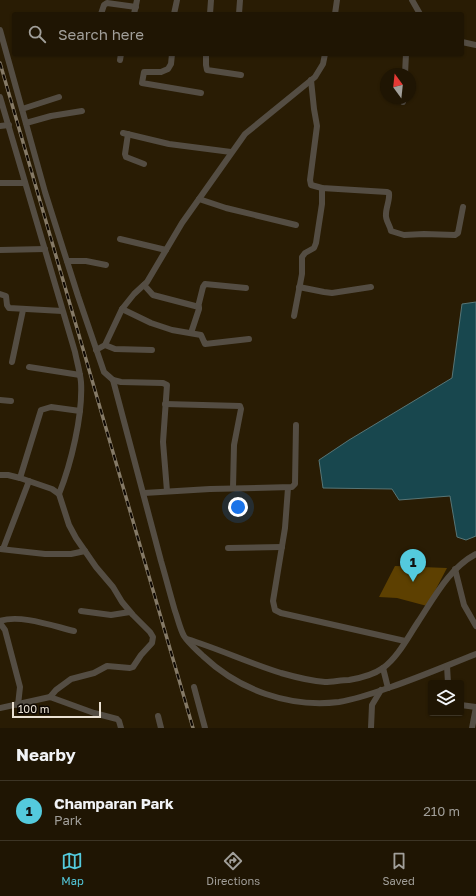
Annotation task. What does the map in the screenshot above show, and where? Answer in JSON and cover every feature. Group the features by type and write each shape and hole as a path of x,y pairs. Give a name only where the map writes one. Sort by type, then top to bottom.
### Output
{"street":[{"path":"102,12 104,5 107,3 135,11 137,0"},
{"path":"174,12 177,0"},
{"path":"210,12 211,0"},
{"path":"238,12 240,0"},
{"path":"335,12 337,0"},
{"path":"412,0 419,12"},
{"path":"0,30 67,261 104,372 113,380 121,382 165,384 167,386 163,442 167,491"},
{"path":"464,42 476,45"},
{"path":"172,56 171,64 168,69 161,72 144,72 142,83 201,93"},
{"path":"206,56 207,70 241,75"},
{"path":"96,350 105,345 122,309 134,294 144,285 182,222 231,152 250,128 311,80 319,71 325,56"},
{"path":"405,68 406,56"},
{"path":"311,80 317,126 310,182 313,186 389,193 385,216 391,231 404,235 456,235 458,233 463,207"},
{"path":"22,109 59,96"},
{"path":"0,97 75,352 80,375 80,411 65,479 59,494"},
{"path":"26,123 51,116 82,111"},
{"path":"0,126 9,125"},
{"path":"144,164 126,158 126,134 169,144 231,152"},
{"path":"0,183 25,182"},
{"path":"294,316 298,287 302,274 302,257 305,253 316,246 322,204 322,188"},
{"path":"199,199 226,208 296,225"},
{"path":"120,239 166,250"},
{"path":"0,250 44,249"},
{"path":"67,261 86,261 106,266"},
{"path":"191,333 205,284 246,288"},
{"path":"144,285 153,295 198,306"},
{"path":"298,287 324,292 372,287"},
{"path":"0,294 6,296 7,305 9,308 23,310 62,311"},
{"path":"122,309 151,324 201,335 205,344 249,340"},
{"path":"12,362 23,310"},
{"path":"105,345 115,349 152,350"},
{"path":"29,368 80,375"},
{"path":"113,380 180,628 185,638 209,662 230,678 257,692 282,699 300,702 339,702 354,699 388,688 476,654"},
{"path":"0,400 11,401"},
{"path":"165,404 241,406 234,445 232,488"},
{"path":"20,478 41,410 51,407 80,411"},
{"path":"144,493 232,488 288,488 294,486 296,425"},
{"path":"0,475 20,478 52,489 59,494 69,525 85,551 130,612 150,632 154,639 130,668 107,666 94,673 71,679 56,690 50,697"},
{"path":"29,481 1,549 45,554 71,554 85,551"},
{"path":"288,488 285,528 273,601 275,610 281,613 406,641"},
{"path":"228,548 282,547"},
{"path":"185,638 254,664 309,680 325,682 366,676 383,668 388,663 406,641 445,582 456,569 476,554"},
{"path":"456,569 464,605 476,626"},
{"path":"81,611 110,615 130,612"},
{"path":"18,705 20,687 5,630 0,622 10,618 22,618 74,631"},
{"path":"447,666 448,680"},
{"path":"383,668 388,688"},
{"path":"194,687 205,728"},
{"path":"372,728 372,705 381,690"},
{"path":"0,708 50,697 94,713 116,719 119,721 121,728"},
{"path":"464,705 476,707 472,728"},
{"path":"158,716 162,728"}],"shaded area":[{"path":"395,566 447,568 427,606 397,598 379,597"}],"water":[{"path":"476,302 476,536 466,540 457,537 450,496 399,500 392,489 323,488 319,460 349,440 452,378 462,304"}],"railway":[{"path":"0,63 193,728"}],"place":[{"name":"Champaran Park","path":"413,582"}]}
